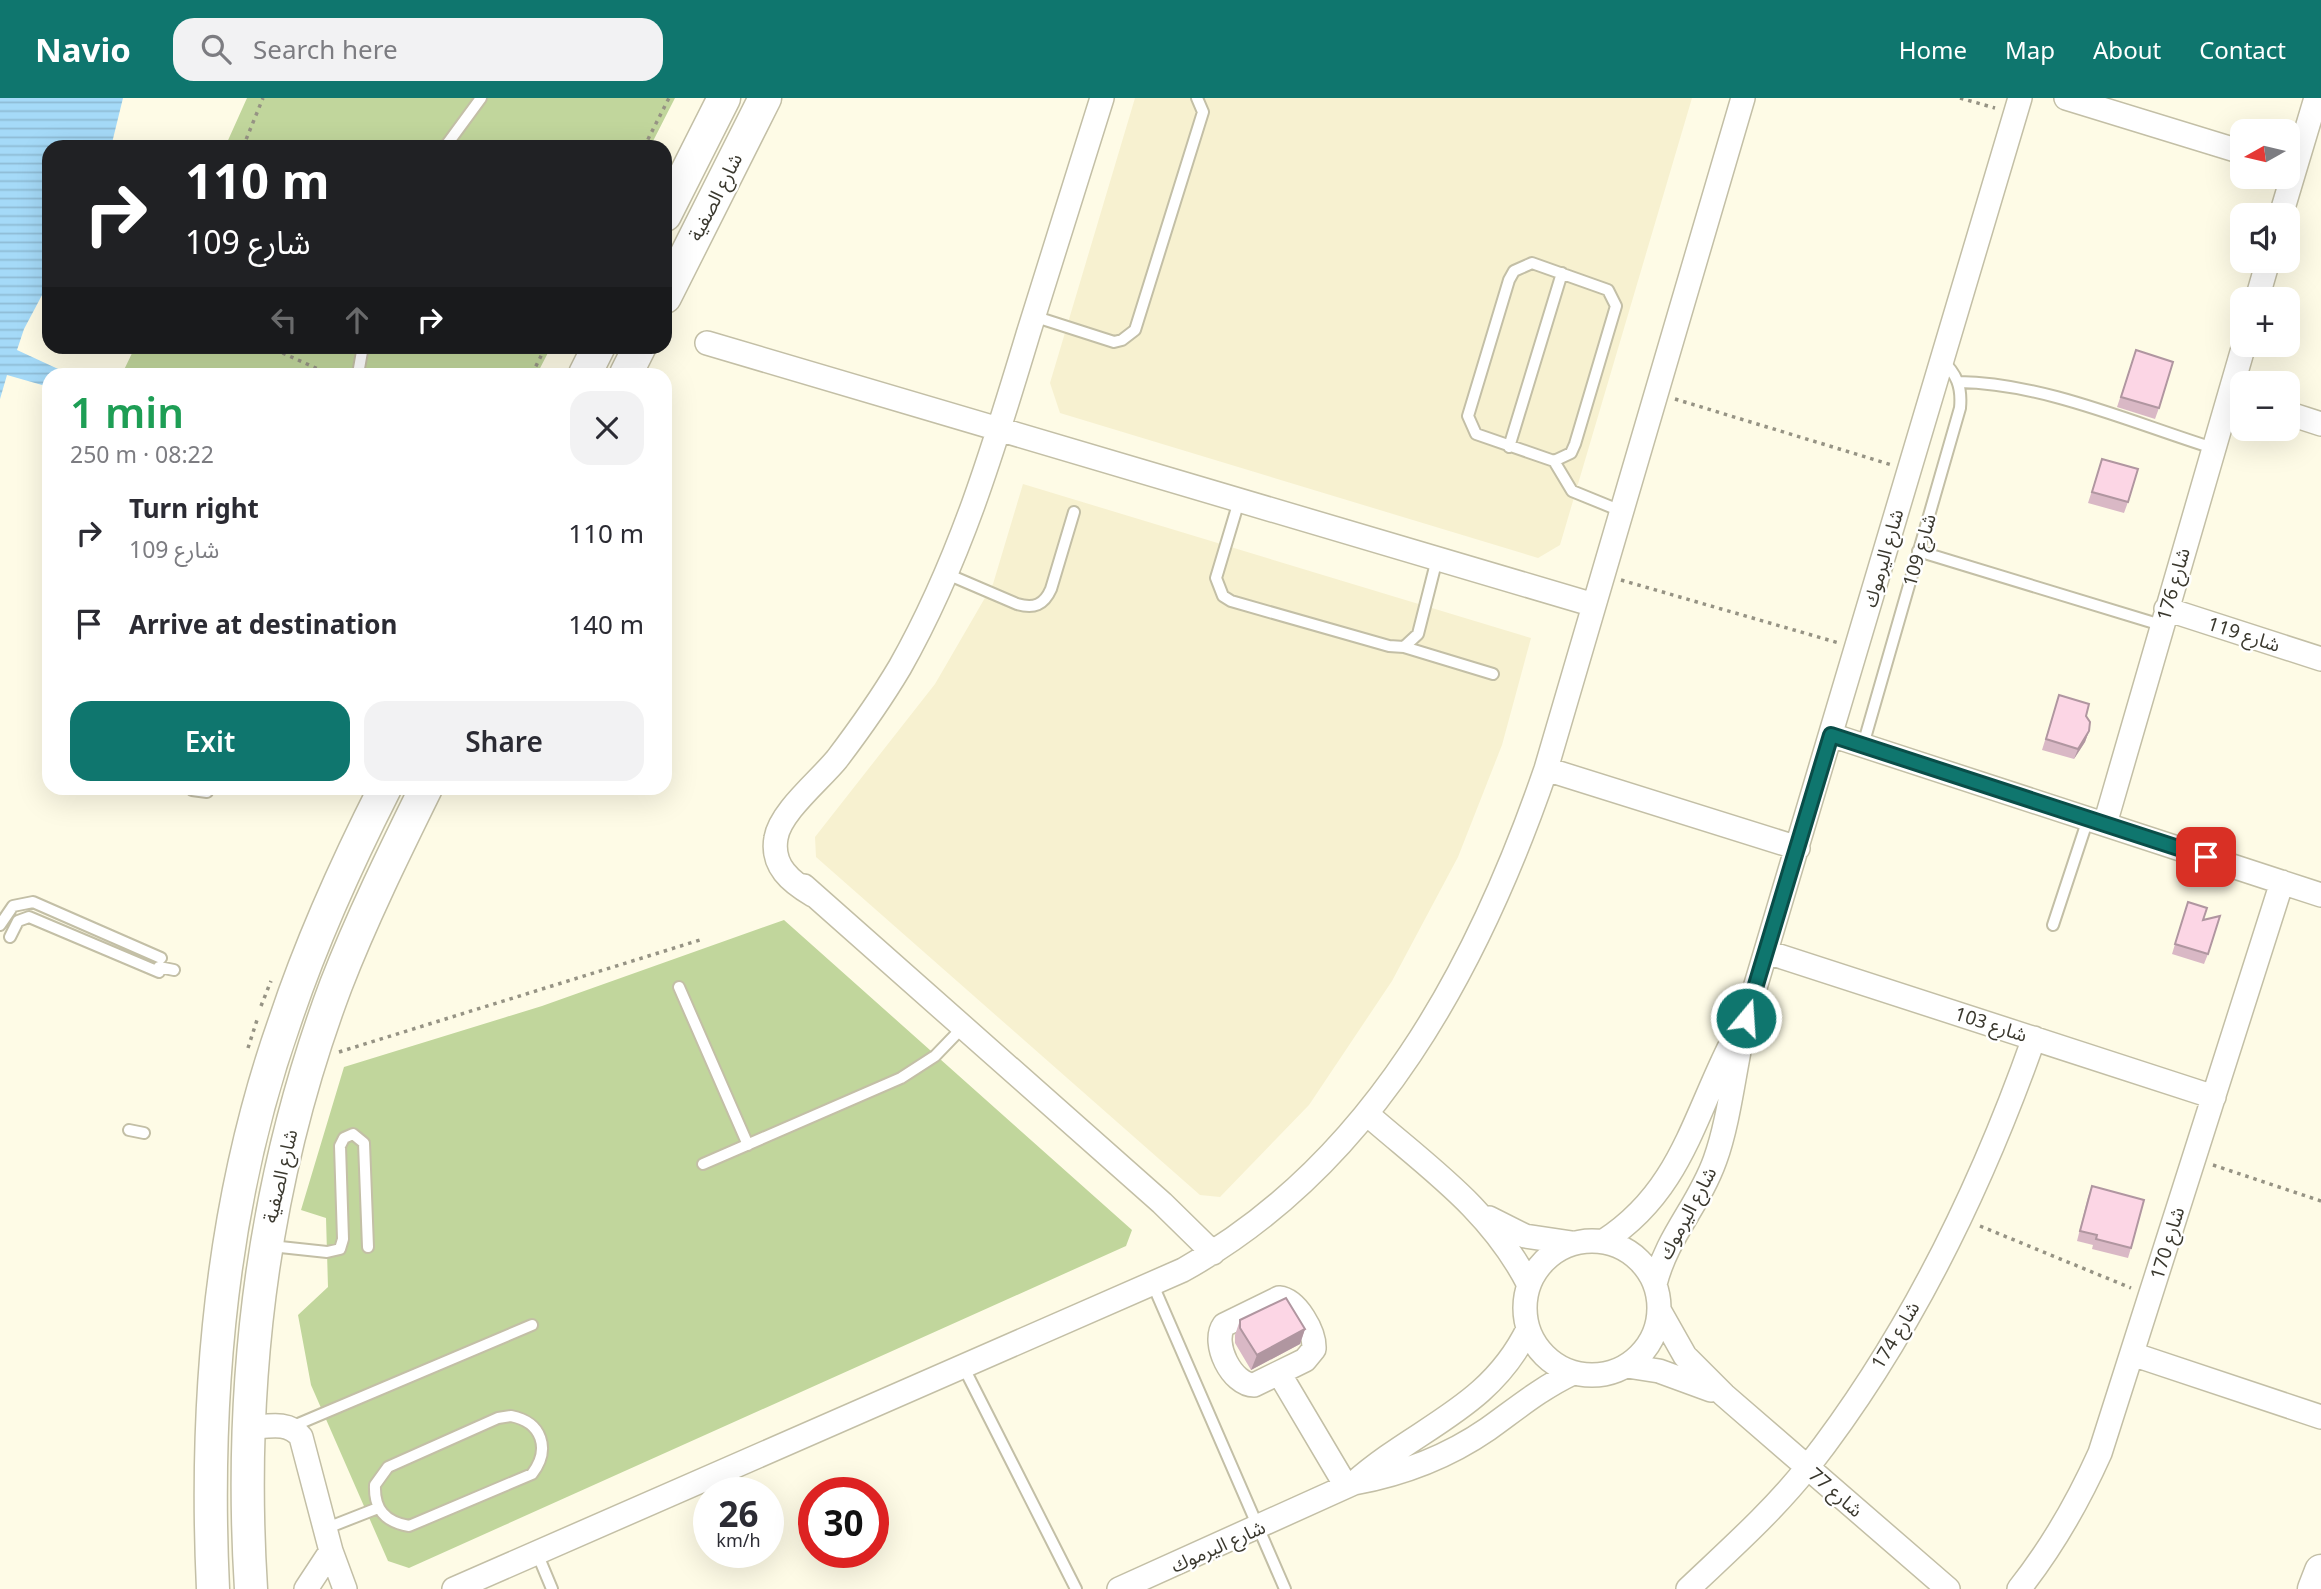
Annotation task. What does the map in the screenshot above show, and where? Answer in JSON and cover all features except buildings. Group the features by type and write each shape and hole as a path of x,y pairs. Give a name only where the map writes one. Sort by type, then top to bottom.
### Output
{"main road":[{"name":"شارع الصفية","path":"672,201 724,98"},
{"name":"شارع الصفية","path":"672,283 765,98"},
{"name":"شارع الصفية","path":"213,1589 213,1394 230,1241 249,1145 284,1023 307,960 382,795"},
{"name":"شارع الصفية","path":"251,1589 248,1428 257,1306 265,1245 284,1151 310,1060 336,985 423,795"},
{"path":"249,1145 263,1140 284,1151"},
{"path":"2314,1589 2321,1571"}],"street":[{"path":"1102,98 999,429 947,574 924,623 869,716 787,814 776,835 777,859 789,879 813,895 963,1027 1162,1203 1213,1253"},
{"path":"454,1589 1153,1285 1213,1253 1248,1230 1312,1176 1367,1114 1441,1007 1473,950 1501,891 1546,769 1743,98"},
{"path":"2066,98 2230,148"},
{"path":"2300,141 2315,98"},
{"name":"شارع اليرموك","path":"1655,1284 1670,1239 1697,1199 1716,1157 1746,1018 2017,106"},
{"path":"706,343 1594,605"},
{"name":"شارع 176","path":"2097,822 2164,617 2213,448 2230,408"},
{"path":"2300,417 2321,424"},
{"name":"شارع 119","path":"2164,617 2321,659"},
{"path":"1831,735 2281,882 2320,891"},
{"path":"1546,769 1798,848"},
{"name":"شارع 170","path":"2019,1589 2051,1547 2079,1501 2100,1453 2281,882"},
{"name":"شارع 103","path":"1767,952 2214,1097"},
{"name":"شارع اليرموك","path":"1604,1241 1644,1210 1661,1189 1680,1158 1720,1065 1746,1018"},
{"name":"شارع 174","path":"1688,1589 1747,1534 1807,1468 1890,1347 1962,1218 2003,1123 2034,1038"},
{"path":"1367,1114 1482,1213 1508,1247 1529,1285"},
{"path":"1482,1213 1525,1236 1572,1243 1604,1241 1617,1245 1640,1261 1655,1284 1659,1310 1650,1342 1627,1366 1610,1373 1591,1376 1573,1373 1545,1356 1528,1329 1525,1314 1529,1285 1545,1259 1572,1243"},
{"name":"شارع 77","path":"1659,1310 1685,1356 1724,1395 1948,1589"},
{"name":"شارع اليرموك","path":"1350,1484 1387,1454 1494,1382 1507,1366 1528,1329"},
{"path":"2132,1354 2321,1416"},
{"name":"شارع 77","path":"1627,1366 1659,1371 1724,1395"},
{"path":"1279,1373 1350,1484"},
{"name":"شارع اليرموك","path":"1119,1589 1259,1528 1350,1484 1408,1471 1432,1462 1486,1430 1534,1394 1573,1373"},
{"path":"248,1428 291,1427 301,1437 331,1551 346,1588"},
{"path":"306,1589 331,1551"}],"lane":[{"path":"450,140 481,98"},
{"path":"1033,317 1114,342 1135,331 1203,112 1197,98"},
{"path":"1553,461 1571,453 1575,444 1616,306 1608,290 1532,263 1514,271 1474,394 1468,416 1470,426 1476,434 1553,461 1572,491 1621,511"},
{"path":"1509,447 1562,273"},
{"path":"1941,359 1952,369 1959,382 2030,391 2213,448"},
{"name":"شارع 109","path":"1863,745 1959,408 1959,382"},
{"path":"1238,501 1216,578 1223,596 1493,674"},
{"path":"947,574 1017,604 1038,606 1047,599 1051,589 1074,512"},
{"path":"1919,551 2164,617"},
{"path":"1404,647 1418,634 1437,559"},
{"path":"2053,925 2097,822"},
{"path":"0,925 13,906 33,902 160,966"},
{"path":"10,937 18,921 29,918 174,970"},
{"path":"679,987 748,1144"},
{"path":"703,1164 901,1078 935,1056 963,1027"},
{"path":"129,1130 144,1133"},
{"path":"265,1245 327,1252 340,1249 343,1239 340,1146 344,1138 353,1134 364,1143 368,1247"},
{"path":"1153,1285 1285,1589"},
{"path":"291,1427 532,1325"},
{"path":"964,1368 1076,1589"},
{"path":"511,1416 524,1419 534,1426 541,1438 543,1451 540,1464 532,1474 520,1481 409,1526 386,1518 378,1508 376,1485 388,1467 498,1418 511,1416"},
{"path":"327,1528 378,1508"},
{"path":"537,1553 552,1589"}],"path":[{"path":"246,140 263,98"},
{"path":"648,140 669,98"},
{"path":"1960,98 2017,106"},
{"path":"285,354 316,368"},
{"path":"1656,393 1908,470"},
{"path":"1602,574 1856,648"},
{"path":"310,1060 700,940"},
{"path":"2194,1159 2321,1201"},
{"path":"1962,1218 2151,1296"}],"shaded area":[{"path":"1135,98 1692,98 1560,545 1538,558 1060,413 1050,383"},
{"path":"1023,484 1531,638 1502,745 1458,857 1392,981 1309,1105 1220,1197 1200,1195 816,857 815,837 935,684 993,584"}],"green space":[{"path":"247,98 675,98 654,140 228,140"},
{"path":"132,354 547,354 540,368 125,368"},
{"path":"784,920 1132,1230 1126,1246 409,1568 388,1561 311,1385 298,1315 328,1287 326,1218 301,1210 344,1067 542,1006"}],"water":[{"path":"0,98 123,98 113,140 42,140 42,295 24,329 17,350 56,368 42,368 42,385 7,375 0,399"}],"route":[{"path":"1746,1018 1831,735 2206,857"}]}
